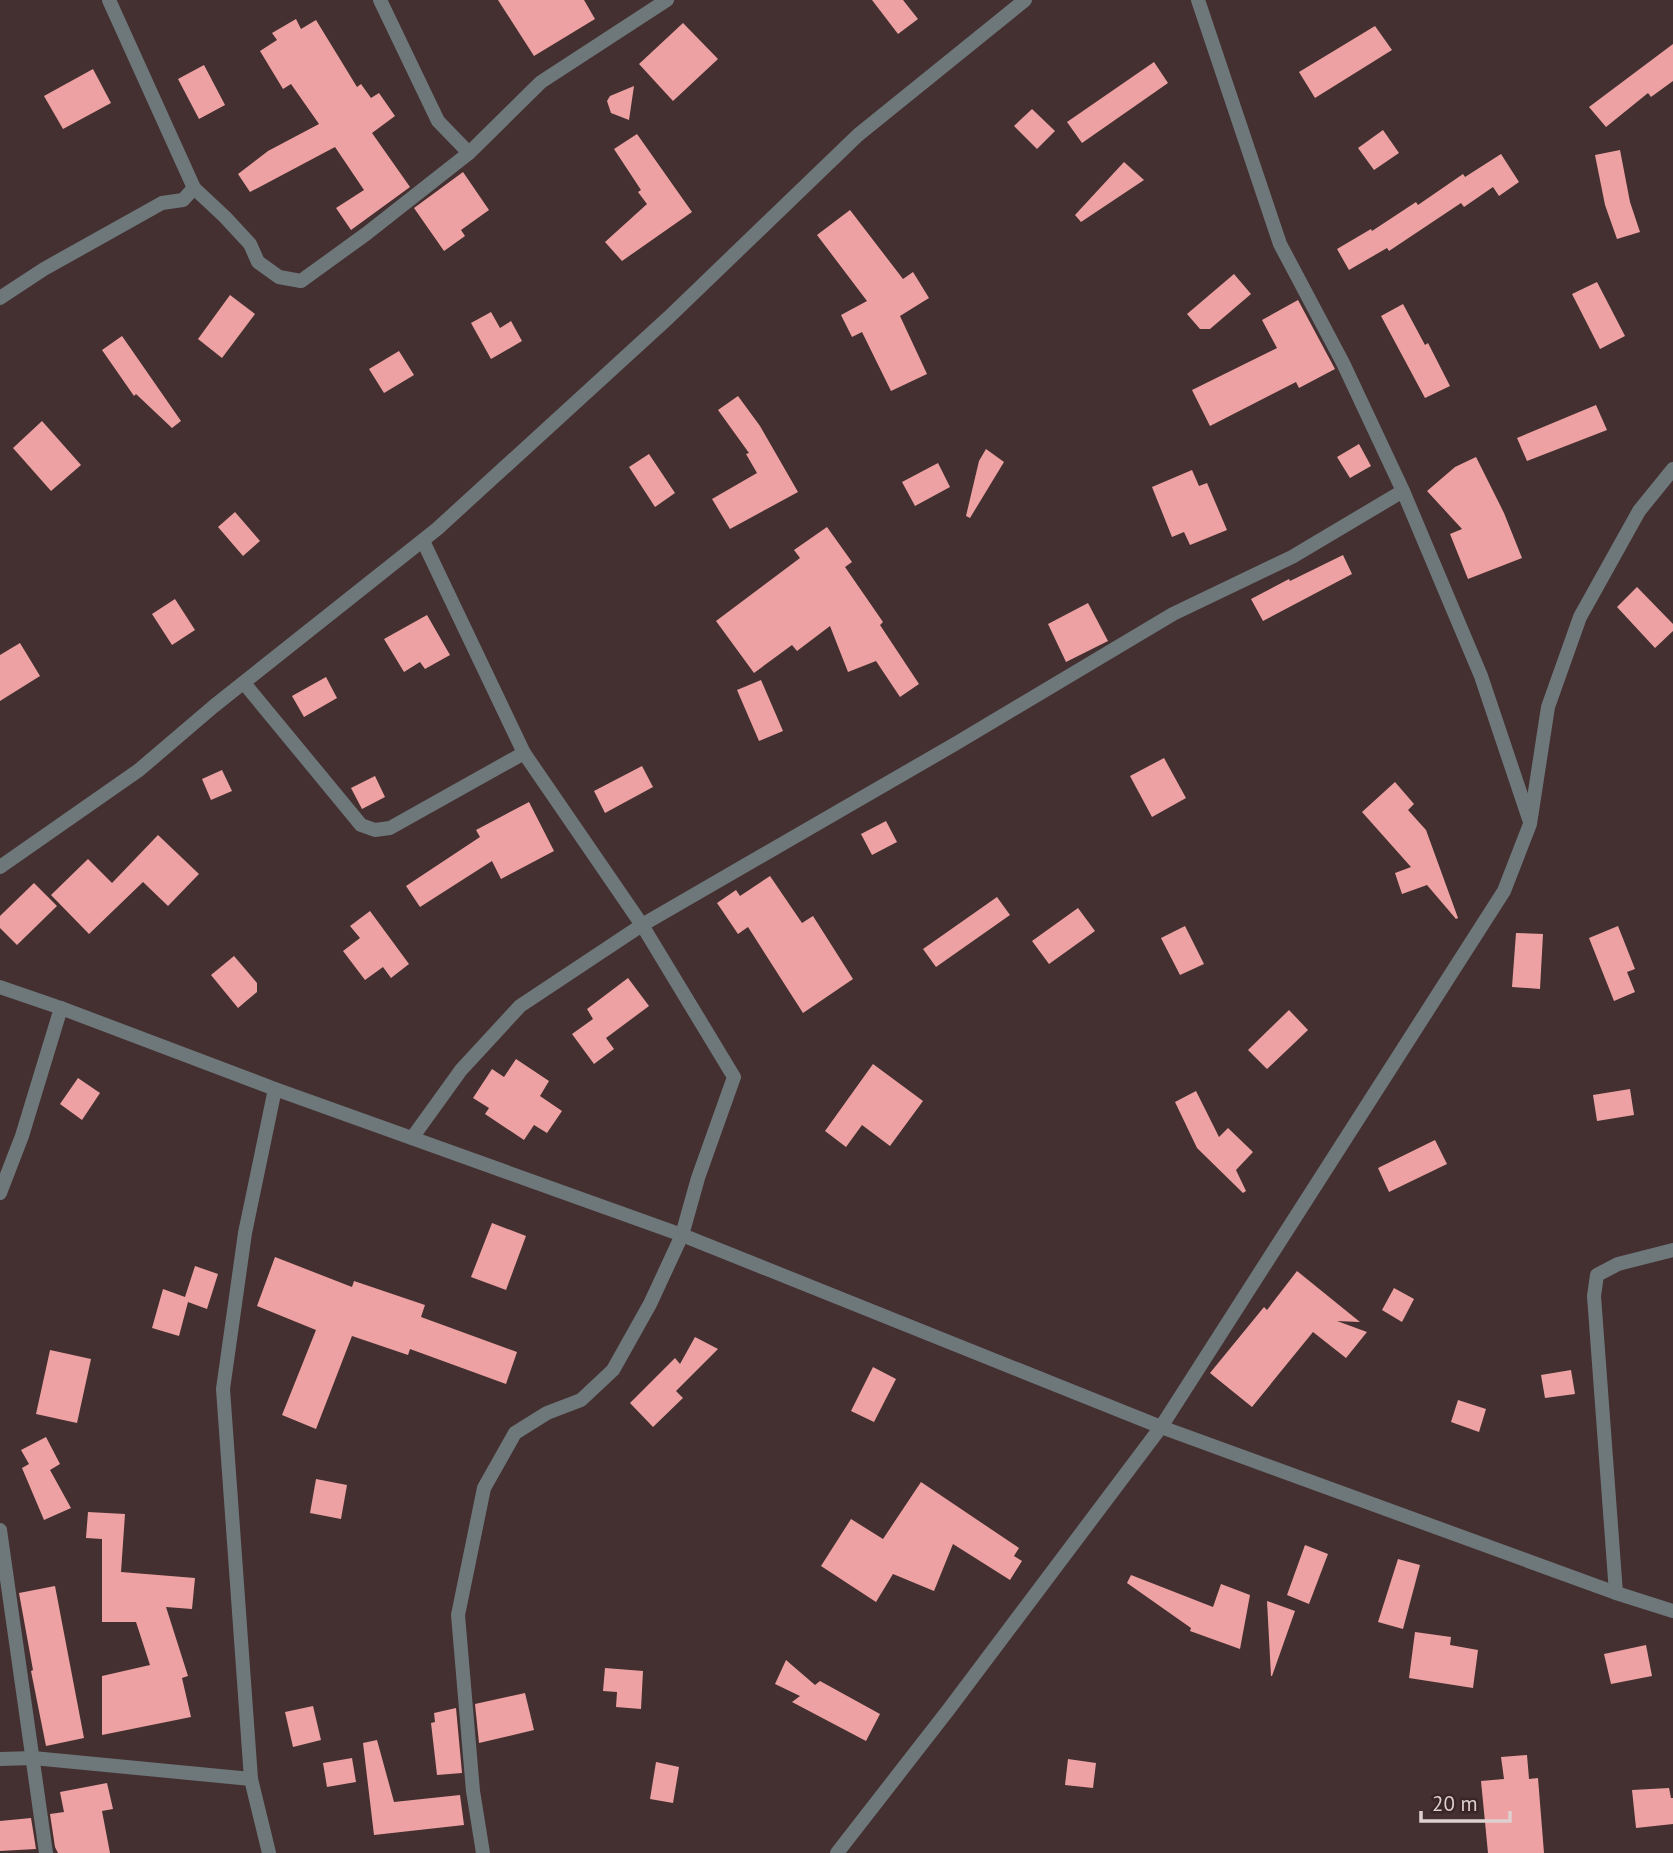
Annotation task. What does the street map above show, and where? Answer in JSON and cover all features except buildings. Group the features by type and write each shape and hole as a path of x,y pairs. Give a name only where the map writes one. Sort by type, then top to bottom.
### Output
{"street":[{"path":"109,0 194,188 250,244 258,262 278,277 301,281 376,227 469,153 541,82 667,0"},
{"path":"380,0 438,121 469,153"},
{"path":"0,867 139,769 424,541 668,318 858,135 1025,0"},
{"path":"1198,0 1280,244 1343,363 1403,491 1481,676 1530,824"},
{"path":"0,298 44,269 162,203 183,200 194,188"},
{"path":"837,1853 1161,1427 1504,891 1530,824 1548,707 1580,617 1639,512 1673,469"},
{"path":"412,1138 461,1070 520,1006 642,925 1173,614 1292,557 1403,491"},
{"path":"424,541 524,753 642,925 734,1077 698,1178 682,1235 650,1304 612,1370 581,1400 547,1413 515,1433 484,1488 458,1615 473,1791 483,1853"},
{"path":"244,683 361,825 375,830 390,828 524,753"},
{"path":"0,987 682,1235 1161,1427 1673,1611"},
{"path":"0,1193 22,1136 61,1008"},
{"path":"269,1853 251,1779 223,1389 245,1233 275,1089"},
{"path":"1616,1592 1594,1296 1597,1275 1618,1264 1673,1250"},
{"path":"0,1530 46,1853"},
{"path":"0,1759 33,1758 251,1779"}]}
